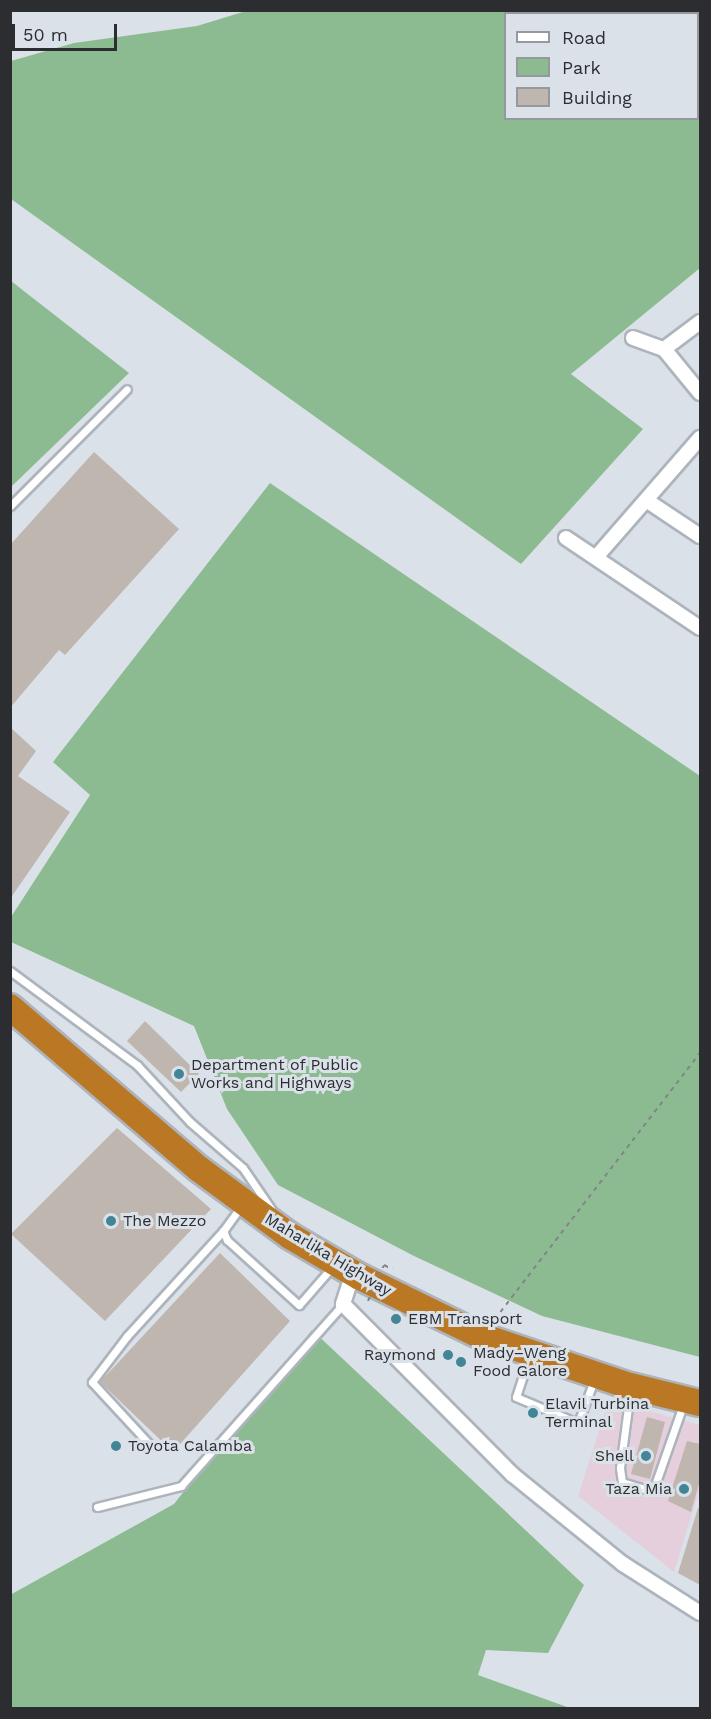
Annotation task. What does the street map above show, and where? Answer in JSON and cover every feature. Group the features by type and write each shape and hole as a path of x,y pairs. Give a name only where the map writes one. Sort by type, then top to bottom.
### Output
{"highway":[{"name":"Maharlika Highway","path":"10,1006 244,1203 290,1236 345,1268 481,1336 630,1386 692,1401"}],"street":[{"path":"664,350 700,322"},
{"path":"633,338 664,350 700,393"},
{"path":"597,556 649,502 700,438"},
{"path":"649,502 700,536"},
{"path":"566,538 597,556 700,628"},
{"path":"345,1268 343,1304 513,1475 623,1564 700,1613"}],"lane":[{"path":"10,506 127,389"},
{"path":"10,971 137,1065 190,1122 243,1168 290,1236"},
{"path":"151,1446 92,1382 127,1336 223,1231 244,1203"},
{"path":"223,1231 227,1240 299,1305 345,1268"},
{"path":"97,1506 181,1485 343,1304"},
{"path":"530,1352 516,1397 578,1422 596,1374"},
{"path":"630,1386 620,1468 622,1482 645,1489 655,1485 692,1401"}],"path":[{"path":"481,1336 700,1053"},
{"path":"368,1301 384,1265 393,1270"}],"shaded area":[{"name":"Shell","path":"609,1400 700,1425 700,1488 674,1572 578,1496"}],"green space":[{"path":"566,10 586,12 504,12 504,120 699,120 700,28 700,268 571,374 643,429 521,564 11,199 11,61 74,43 197,26 246,11"},
{"path":"11,281 129,373 11,487"},
{"path":"270,483 700,776 700,1357 542,1316 414,1256 278,1185 227,1109 194,1026 11,942 11,917 90,795 53,762"},
{"path":"312,1330 584,1585 548,1653 486,1650 478,1675 570,1708 11,1708 10,1595 174,1504"}],"building":[{"path":"94,452 179,529 65,655 59,650 10,708 10,545"},
{"path":"10,727 36,751 18,776 70,812 10,899"},
{"path":"145,1021 199,1074 181,1092 127,1041"},
{"name":"The Mezzo","path":"117,1128 211,1209 105,1321 11,1234"},
{"path":"220,1253 290,1321 173,1452 100,1382"},
{"path":"647,1417 665,1422 650,1479 631,1474"},
{"path":"687,1441 700,1444 700,1480 691,1512 668,1501"},
{"path":"698,1508 700,1509 700,1585 678,1573"}],"place":[{"name":"Department of Public Works and Highways","path":"179,1074"},
{"name":"The Mezzo","path":"111,1221"},
{"name":"EBM Transport","path":"396,1319"},
{"name":"Raymond","path":"448,1355"},
{"name":"Mady–Weng Food Galore","path":"461,1362"},
{"name":"Elavil Turbina Terminal","path":"533,1413"},
{"name":"Toyota Calamba","path":"116,1446"},
{"name":"Shell","path":"646,1456"},
{"name":"Taza Mia","path":"684,1489"}]}
